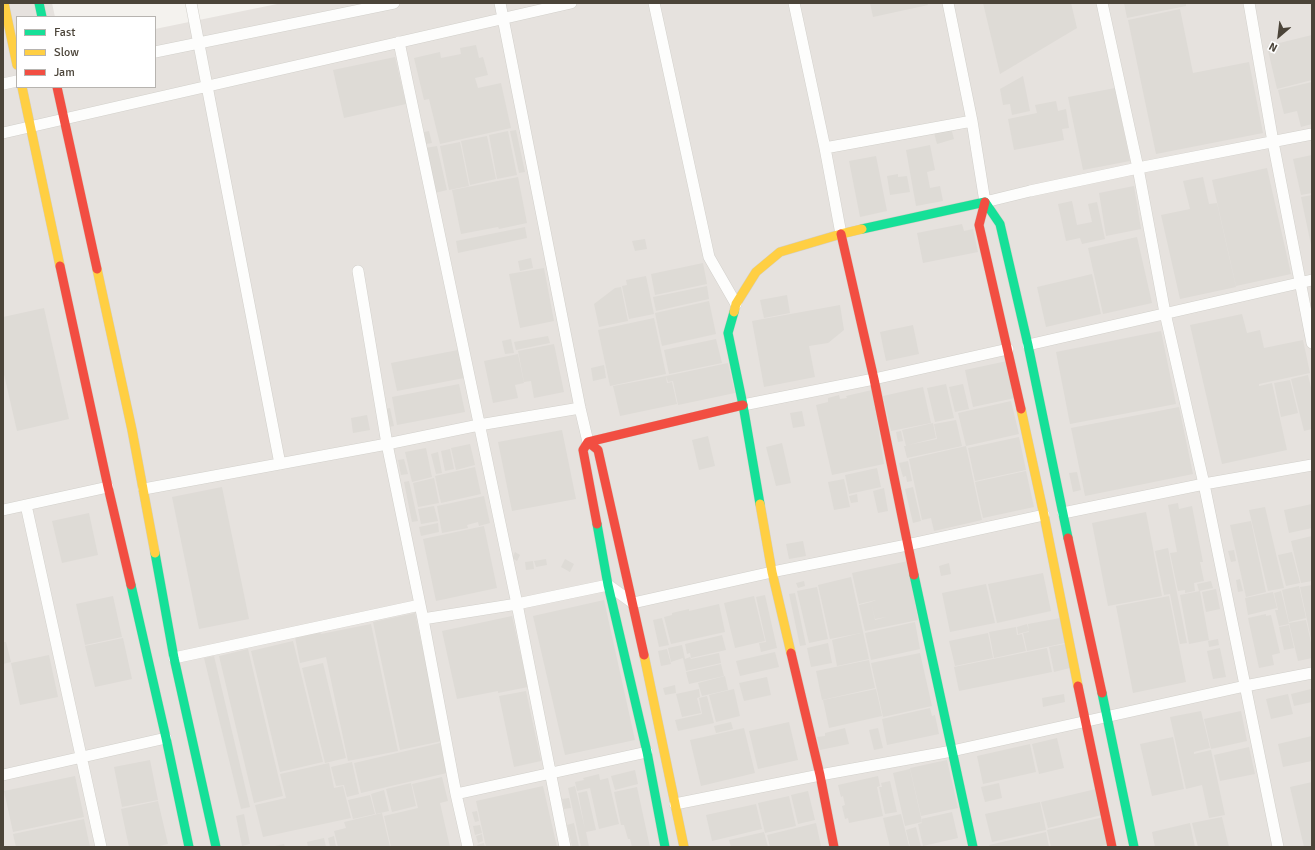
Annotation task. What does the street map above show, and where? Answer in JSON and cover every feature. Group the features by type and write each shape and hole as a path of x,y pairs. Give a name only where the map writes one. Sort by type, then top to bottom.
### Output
{"street":[{"path":"4,3 16,60"},
{"path":"39,3 42,16"},
{"path":"191,3 280,464"},
{"path":"156,52 199,44 346,8 394,3"},
{"path":"500,3 580,408 588,442 598,450 633,603 684,847"},
{"path":"3,133 571,3"},
{"path":"654,3 709,257 736,304"},
{"path":"794,3 825,148 841,234 874,379 907,546 973,847"},
{"path":"948,3 972,121 985,202 979,225 1044,515 1112,847"},
{"path":"1102,3 1138,168 1165,313 1204,484 1278,847"},
{"path":"1249,3 1273,142 1312,343"},
{"path":"399,42 517,604 565,847"},
{"path":"3,84 16,81"},
{"path":"22,88 108,487 166,738 189,847"},
{"path":"57,88 132,430 174,658 216,847"},
{"path":"825,148 972,121"},
{"path":"834,847 820,775 772,572 743,405 728,333 736,304 756,272 780,252 841,234 1138,168 1312,134"},
{"path":"985,202 1000,224 1028,345 1062,513 1134,847"},
{"path":"358,271 387,444 423,619 456,794 468,847"},
{"path":"1028,345 1312,280"},
{"path":"665,847 647,752 608,585 583,450 588,442 743,405 874,379 1008,349"},
{"path":"144,489 387,444 479,425 580,408"},
{"path":"1062,513 1204,484 1312,465"},
{"path":"3,510 108,487"},
{"path":"26,505 101,847"},
{"path":"423,619 517,604 608,585 633,603 772,572 907,546 1044,515"},
{"path":"174,658 420,606"},
{"path":"675,804 820,775 952,751 1244,686 1312,673"},
{"path":"3,775 166,738"},
{"path":"456,794 647,752"}],"shaded area":[{"path":"3,3 52,3 55,16 16,16 16,88 156,88 156,29 282,3 1312,3 1312,847 3,847"}],"building":[{"path":"870,3 927,3 928,5 873,17"},
{"path":"983,3 1071,3 1077,28 1000,74"},
{"path":"1124,3 1186,3 1186,6 1127,18"},
{"path":"1180,9 1193,73 1249,62 1263,133 1156,154 1128,20"},
{"path":"1312,35 1312,80 1277,89 1267,46"},
{"path":"476,45 479,58 483,57 488,75 475,78 478,88 501,83 511,128 440,144 429,99 424,100 414,58 440,52 441,58 461,54 460,48"},
{"path":"395,57 406,104 344,118 333,70"},
{"path":"1023,76 1030,111 1012,115 1010,104 1003,105 1000,89"},
{"path":"1312,82 1312,124 1301,127 1297,111 1284,114 1278,90"},
{"path":"1115,88 1130,161 1083,170 1068,97"},
{"path":"1056,101 1058,111 1066,109 1069,128 1062,129 1064,140 1014,150 1008,119 1037,113 1035,105"},
{"path":"951,128 954,139 937,144 934,133"},
{"path":"516,130 525,172 519,173 510,131"},
{"path":"429,131 432,143 426,144 424,132"},
{"path":"508,131 517,175 497,179 489,135"},
{"path":"487,136 496,179 470,185 461,141"},
{"path":"460,142 469,186 449,190 440,146"},
{"path":"930,145 935,170 927,172 930,188 940,186 943,201 916,206 906,150"},
{"path":"437,146 447,190 435,193 425,148"},
{"path":"1312,155 1312,193 1301,195 1293,159"},
{"path":"876,156 887,211 860,217 849,161"},
{"path":"1267,168 1291,274 1236,286 1212,180"},
{"path":"898,174 898,177 907,176 910,192 890,195 887,176"},
{"path":"518,177 527,223 499,229 498,227 461,234 452,190"},
{"path":"1203,177 1209,204 1217,203 1236,287 1180,299 1161,215 1190,209 1183,181"},
{"path":"1134,186 1141,229 1106,236 1099,193"},
{"path":"1312,195 1312,245 1311,245 1301,197"},
{"path":"1072,201 1077,225 1092,222 1088,204 1097,202 1105,239 1082,244 1080,238 1066,241 1058,204"},
{"path":"962,224 964,231 973,229 978,252 923,263 917,233"},
{"path":"525,227 527,238 458,253 456,241"},
{"path":"1137,237 1152,303 1103,314 1088,248"},
{"path":"645,239 647,249 635,251 632,241"},
{"path":"531,258 533,268 520,271 518,261"},
{"path":"703,263 707,284 655,295 651,274"},
{"path":"544,268 554,321 520,328 509,274"},
{"path":"1092,274 1101,314 1046,327 1037,287"},
{"path":"646,276 654,314 629,319 622,286 627,285 626,280"},
{"path":"707,286 709,299 656,311 653,297"},
{"path":"621,287 628,321 599,327 594,304 615,288"},
{"path":"787,295 790,313 764,318 760,300"},
{"path":"709,301 716,334 662,346 655,313"},
{"path":"840,305 844,330 828,343 809,346 815,377 764,387 752,321"},
{"path":"44,308 69,419 17,431 3,370 3,317"},
{"path":"1242,314 1247,333 1260,330 1264,348 1303,340 1310,373 1259,384 1259,386 1272,383 1287,450 1222,464 1190,325"},
{"path":"654,318 666,374 610,386 598,330"},
{"path":"913,325 919,354 886,361 880,332"},
{"path":"1161,331 1176,404 1070,424 1056,352"},
{"path":"548,336 550,343 516,350 514,342"},
{"path":"511,339 514,353 505,354 502,341"},
{"path":"716,339 722,363 669,374 664,350"},
{"path":"554,344 564,392 534,398 531,381 524,382 518,351"},
{"path":"458,350 464,378 397,391 391,363"},
{"path":"518,354 524,383 515,385 518,398 493,403 484,361"},
{"path":"1007,361 1015,398 973,407 965,370"},
{"path":"728,363 735,393 678,405 673,381 668,382 666,376"},
{"path":"604,365 606,378 593,381 591,368"},
{"path":"1308,375 1312,392 1312,429 1304,431 1291,379"},
{"path":"666,376 667,383 672,382 677,404 620,416 613,386"},
{"path":"1290,380 1298,413 1281,417 1274,383"},
{"path":"459,384 465,412 397,425 392,397"},
{"path":"946,384 954,418 935,422 927,388"},
{"path":"963,384 969,409 955,412 949,387"},
{"path":"923,387 931,423 891,431 883,396"},
{"path":"872,390 884,464 832,475 816,405 828,402 828,398 839,395 840,399 847,398 846,396"},
{"path":"1011,401 1019,434 966,446 958,413"},
{"path":"1179,407 1193,474 1085,496 1071,428"},
{"path":"390,408 394,426 389,427 385,409"},
{"path":"802,411 805,426 793,428 790,413"},
{"path":"367,415 370,430 353,433 351,418"},
{"path":"956,420 962,446 907,458 902,430 933,423 936,438 908,445 937,439 934,424"},
{"path":"562,430 576,499 512,511 498,442"},
{"path":"901,431 903,441 898,442 896,432"},
{"path":"708,436 715,466 699,470 692,440"},
{"path":"1019,437 1026,470 975,481 968,448"},
{"path":"782,443 791,483 776,486 766,447"},
{"path":"470,444 475,465 456,470 451,448"},
{"path":"966,446 982,520 934,531 931,518 922,520 909,459"},
{"path":"426,448 432,477 412,482 405,452"},
{"path":"450,449 454,469 445,471 441,451"},
{"path":"438,452 442,473 436,474 431,454"},
{"path":"404,459 408,474 401,475 398,460"},
{"path":"908,461 912,481 907,482 906,476 903,477 899,463"},
{"path":"475,467 481,494 441,503 435,476"},
{"path":"877,468 881,487 849,494 845,475"},
{"path":"1026,471 1034,507 983,518 975,482"},
{"path":"1077,472 1081,490 1073,492 1069,473"},
{"path":"434,478 439,503 418,507 413,483"},
{"path":"844,479 850,507 834,510 828,482"},
{"path":"409,481 418,521 412,522 404,482"},
{"path":"222,487 249,619 199,629 172,497"},
{"path":"913,487 921,521 913,523 905,489"},
{"path":"884,488 888,511 878,513 873,491"},
{"path":"857,494 858,502 851,503 849,496"},
{"path":"484,496 490,523 479,526 478,522 467,525 468,528 442,533 437,506"},
{"path":"1178,503 1179,509 1192,506 1203,562 1200,562 1204,581 1194,583 1195,591 1185,593 1185,590 1178,591 1170,553 1177,552 1168,505"},
{"path":"1312,504 1312,528 1289,533 1284,510"},
{"path":"434,506 438,521 421,524 418,509"},
{"path":"1265,507 1284,588 1268,591 1249,510"},
{"path":"1146,512 1162,596 1108,606 1092,523"},
{"path":"89,513 98,555 62,563 52,521"},
{"path":"1251,521 1266,592 1246,597 1230,525"},
{"path":"438,523 439,532 421,536 419,527"},
{"path":"484,526 497,588 436,601 423,539"},
{"path":"1312,536 1312,581 1301,583 1291,541"},
{"path":"803,541 806,556 789,559 786,544"},
{"path":"1168,548 1187,643 1180,644 1170,594 1164,595 1155,551"},
{"path":"1234,550 1236,561 1231,562 1228,551"},
{"path":"515,552 520,555 517,561 512,558"},
{"path":"1292,552 1300,583 1286,586 1278,555"},
{"path":"546,559 547,565 536,567 534,561"},
{"path":"565,559 574,564 570,572 561,567"},
{"path":"533,561 534,569 526,570 525,562"},
{"path":"908,561 918,620 865,631 859,605 876,600 859,604 852,573"},
{"path":"949,563 951,574 941,576 939,566"},
{"path":"1043,573 1051,611 997,623 988,584"},
{"path":"851,577 869,659 837,666 832,640 861,633 830,639 818,585"},
{"path":"1240,579 1243,591 1238,592 1236,580"},
{"path":"804,581 805,586 798,588 796,583"},
{"path":"1211,581 1213,588 1199,591 1197,584"},
{"path":"986,584 995,623 950,632 942,593"},
{"path":"1312,585 1312,639 1311,639 1300,587"},
{"path":"1299,586 1306,618 1289,622 1282,590"},
{"path":"817,587 828,639 809,643 797,591"},
{"path":"1216,589 1220,609 1206,612 1202,592"},
{"path":"1200,591 1209,640 1189,644 1180,595"},
{"path":"1281,591 1289,624 1279,626 1275,610 1278,610 1274,593"},
{"path":"1273,592 1277,608 1248,615 1245,598"},
{"path":"795,593 806,645 800,646 789,594"},
{"path":"765,595 777,648 761,652 759,643 766,642 756,597"},
{"path":"113,596 122,637 85,645 76,604"},
{"path":"754,596 765,641 735,648 724,603"},
{"path":"1169,596 1186,682 1133,693 1116,606"},
{"path":"604,600 635,740 565,755 533,616"},
{"path":"719,604 725,632 671,644 664,617 672,615 672,613 689,609 689,611"},
{"path":"415,613 442,741 400,750 373,622"},
{"path":"1266,614 1266,616 1271,615 1280,653 1272,655 1274,665 1259,668 1248,618"},
{"path":"512,616 528,687 457,699 442,631"},
{"path":"662,618 669,645 659,647 653,620"},
{"path":"1060,618 1065,643 1027,651 1023,633 1029,632 1028,624"},
{"path":"1306,620 1312,647 1312,658 1298,661 1289,623"},
{"path":"915,622 920,649 871,660 865,633"},
{"path":"371,624 398,751 348,761 326,657 300,663 295,637 320,632 321,634"},
{"path":"1027,624 1029,631 1018,634 1017,627"},
{"path":"1289,625 1294,648 1284,650 1279,627"},
{"path":"1016,627 1017,635 1022,634 1026,651 994,658 989,632"},
{"path":"988,633 993,658 955,666 949,641"},
{"path":"722,635 726,650 691,658 690,653 687,654 685,644"},
{"path":"123,638 132,679 95,687 85,646"},
{"path":"1218,639 1219,645 1209,647 1208,641"},
{"path":"293,641 323,762 280,772 251,651"},
{"path":"3,642 6,642 11,662 3,664"},
{"path":"828,643 832,663 811,667 807,648"},
{"path":"1065,644 1070,668 1054,672 1049,647"},
{"path":"682,645 685,659 719,653 721,663 686,671 683,658 671,662 668,648"},
{"path":"1047,648 1052,672 959,691 954,667"},
{"path":"1220,648 1226,677 1213,679 1207,651"},
{"path":"248,649 283,796 254,803 219,656"},
{"path":"667,649 671,664 661,666 658,651"},
{"path":"775,652 779,667 740,676 736,661"},
{"path":"920,653 932,706 883,717 871,663"},
{"path":"49,655 58,697 20,705 11,663"},
{"path":"214,656 250,807 241,809 204,658"},
{"path":"869,660 875,688 822,700 816,671"},
{"path":"323,663 346,758 325,763 302,668"},
{"path":"721,664 724,676 689,684 686,672"},
{"path":"725,676 728,690 702,696 698,683"},
{"path":"767,677 771,695 744,701 739,683"},
{"path":"675,685 676,693 665,695 663,688"},
{"path":"699,689 700,697 697,698 701,713 682,717 676,694"},
{"path":"734,689 740,716 716,722 709,695"},
{"path":"876,689 882,716 829,728 823,700"},
{"path":"1311,689 1312,702 1294,706 1291,694"},
{"path":"526,691 541,761 514,767 499,696"},
{"path":"1064,694 1065,702 1043,707 1042,698"},
{"path":"1288,694 1293,714 1271,719 1266,699"},
{"path":"707,696 714,723 678,731 675,720 702,714 699,698"},
{"path":"930,708 932,716 935,715 939,734 887,745 882,719"},
{"path":"1201,711 1210,748 1194,752 1194,754 1211,750 1225,815 1209,818 1202,785 1186,789 1170,717"},
{"path":"1241,711 1247,741 1211,749 1204,719"},
{"path":"731,722 733,729 716,733 714,726"},
{"path":"789,722 798,760 758,769 749,731"},
{"path":"744,728 755,773 701,786 690,740"},
{"path":"845,728 849,744 820,750 817,737 825,736 825,733"},
{"path":"878,728 883,748 874,750 869,730"},
{"path":"1312,736 1312,761 1283,767 1278,744"},
{"path":"1173,737 1184,789 1152,796 1140,744"},
{"path":"1057,738 1064,768 1039,774 1032,744"},
{"path":"440,743 447,773 361,793 354,763"},
{"path":"1030,744 1036,772 983,784 977,756"},
{"path":"1249,747 1255,774 1220,781 1214,755"},
{"path":"150,760 158,800 122,807 114,767"},
{"path":"947,760 958,808 921,816 910,768"},
{"path":"352,762 359,794 347,797 344,785 336,786 331,767"},
{"path":"329,763 334,788 343,786 351,818 263,837 255,805 286,798 280,774"},
{"path":"910,769 922,822 905,826 893,773"},
{"path":"635,770 638,784 615,790 611,776"},
{"path":"599,774 600,780 608,778 619,824 599,829 590,788 577,791 575,782 584,780 583,778"},
{"path":"75,776 84,817 13,832 4,791"},
{"path":"878,776 880,786 877,787 883,816 849,823 848,818 845,819 842,806 845,805 838,785"},
{"path":"442,777 448,801 440,803 450,847 391,847 384,816 418,808 412,784"},
{"path":"890,781 897,812 885,814 879,787 882,787 881,783"},
{"path":"1312,782 1312,847 1304,847 1290,787"},
{"path":"411,783 416,806 392,812 386,789"},
{"path":"999,783 1002,798 985,802 981,787"},
{"path":"543,786 557,847 486,847 476,801"},
{"path":"575,786 585,829 578,793 587,791 596,830 586,832 589,847 581,847 568,788"},
{"path":"637,787 650,847 632,847 624,825 621,825 614,792"},
{"path":"1096,789 1102,815 1048,828 1041,802"},
{"path":"384,790 389,811 376,814 371,794"},
{"path":"808,791 815,820 798,824 791,795"},
{"path":"370,795 375,814 353,819 348,800"},
{"path":"789,796 796,826 765,833 758,803"},
{"path":"569,798 571,808 564,809 562,799"},
{"path":"158,801 168,844 155,847 129,847 121,809"},
{"path":"1040,802 1046,830 992,842 985,814"},
{"path":"756,804 762,829 712,841 706,815"},
{"path":"477,811 479,821 475,822 472,812"},
{"path":"952,812 958,838 923,846 918,824 922,823 921,819"},
{"path":"382,813 390,847 338,847 334,831 346,828 344,822"},
{"path":"244,814 250,844 242,846 236,816"},
{"path":"901,814 909,846 890,847 883,818"},
{"path":"1104,817 1110,844 1096,847 1051,847 1047,830"},
{"path":"1222,817 1229,847 1198,847 1192,823"},
{"path":"84,819 90,847 16,847 13,834"},
{"path":"574,823 579,847 572,847 567,825"},
{"path":"816,823 821,846 770,847 767,835"},
{"path":"1190,823 1195,847 1155,847 1152,832"},
{"path":"480,825 482,833 475,835 473,826"},
{"path":"916,827 921,847 910,847 906,830"},
{"path":"764,832 768,847 731,847 729,840"},
{"path":"1046,832 1049,847 990,847 989,845"},
{"path":"482,834 483,841 478,843 476,836"},
{"path":"334,836 336,847 330,847 328,838"},
{"path":"324,838 326,847 308,847 307,842"},
{"path":"484,843 485,847 478,847 477,845"},
{"path":"284,844 285,847 275,847 275,846"}],"traffic: fast":[{"path":"39,3 42,16"},
{"path":"985,202 1000,224 1028,345 1068,538"},
{"path":"862,229 985,202"},
{"path":"734,312 728,333 743,405 760,504"},
{"path":"597,524 608,585 647,752 665,847"},
{"path":"155,553 174,658 216,847"},
{"path":"914,575 973,847"},
{"path":"131,585 189,847"},
{"path":"1102,693 1134,847"}],"traffic: slow":[{"path":"4,3 16,60"},
{"path":"22,88 60,266"},
{"path":"734,312 736,304 756,272 780,252 862,229"},
{"path":"97,269 132,430 155,553"},
{"path":"1021,409 1078,686"},
{"path":"760,504 772,572 791,653"},
{"path":"644,655 684,847"}],"traffic: jam":[{"path":"57,88 97,269"},
{"path":"985,202 979,225 1021,409"},
{"path":"841,234 874,379 914,575"},
{"path":"60,266 131,585"},
{"path":"597,524 583,450 588,442 743,405"},
{"path":"588,442 598,450 644,655"},
{"path":"1068,538 1102,693"},
{"path":"791,653 820,775 834,847"},
{"path":"1078,686 1112,847"}]}
